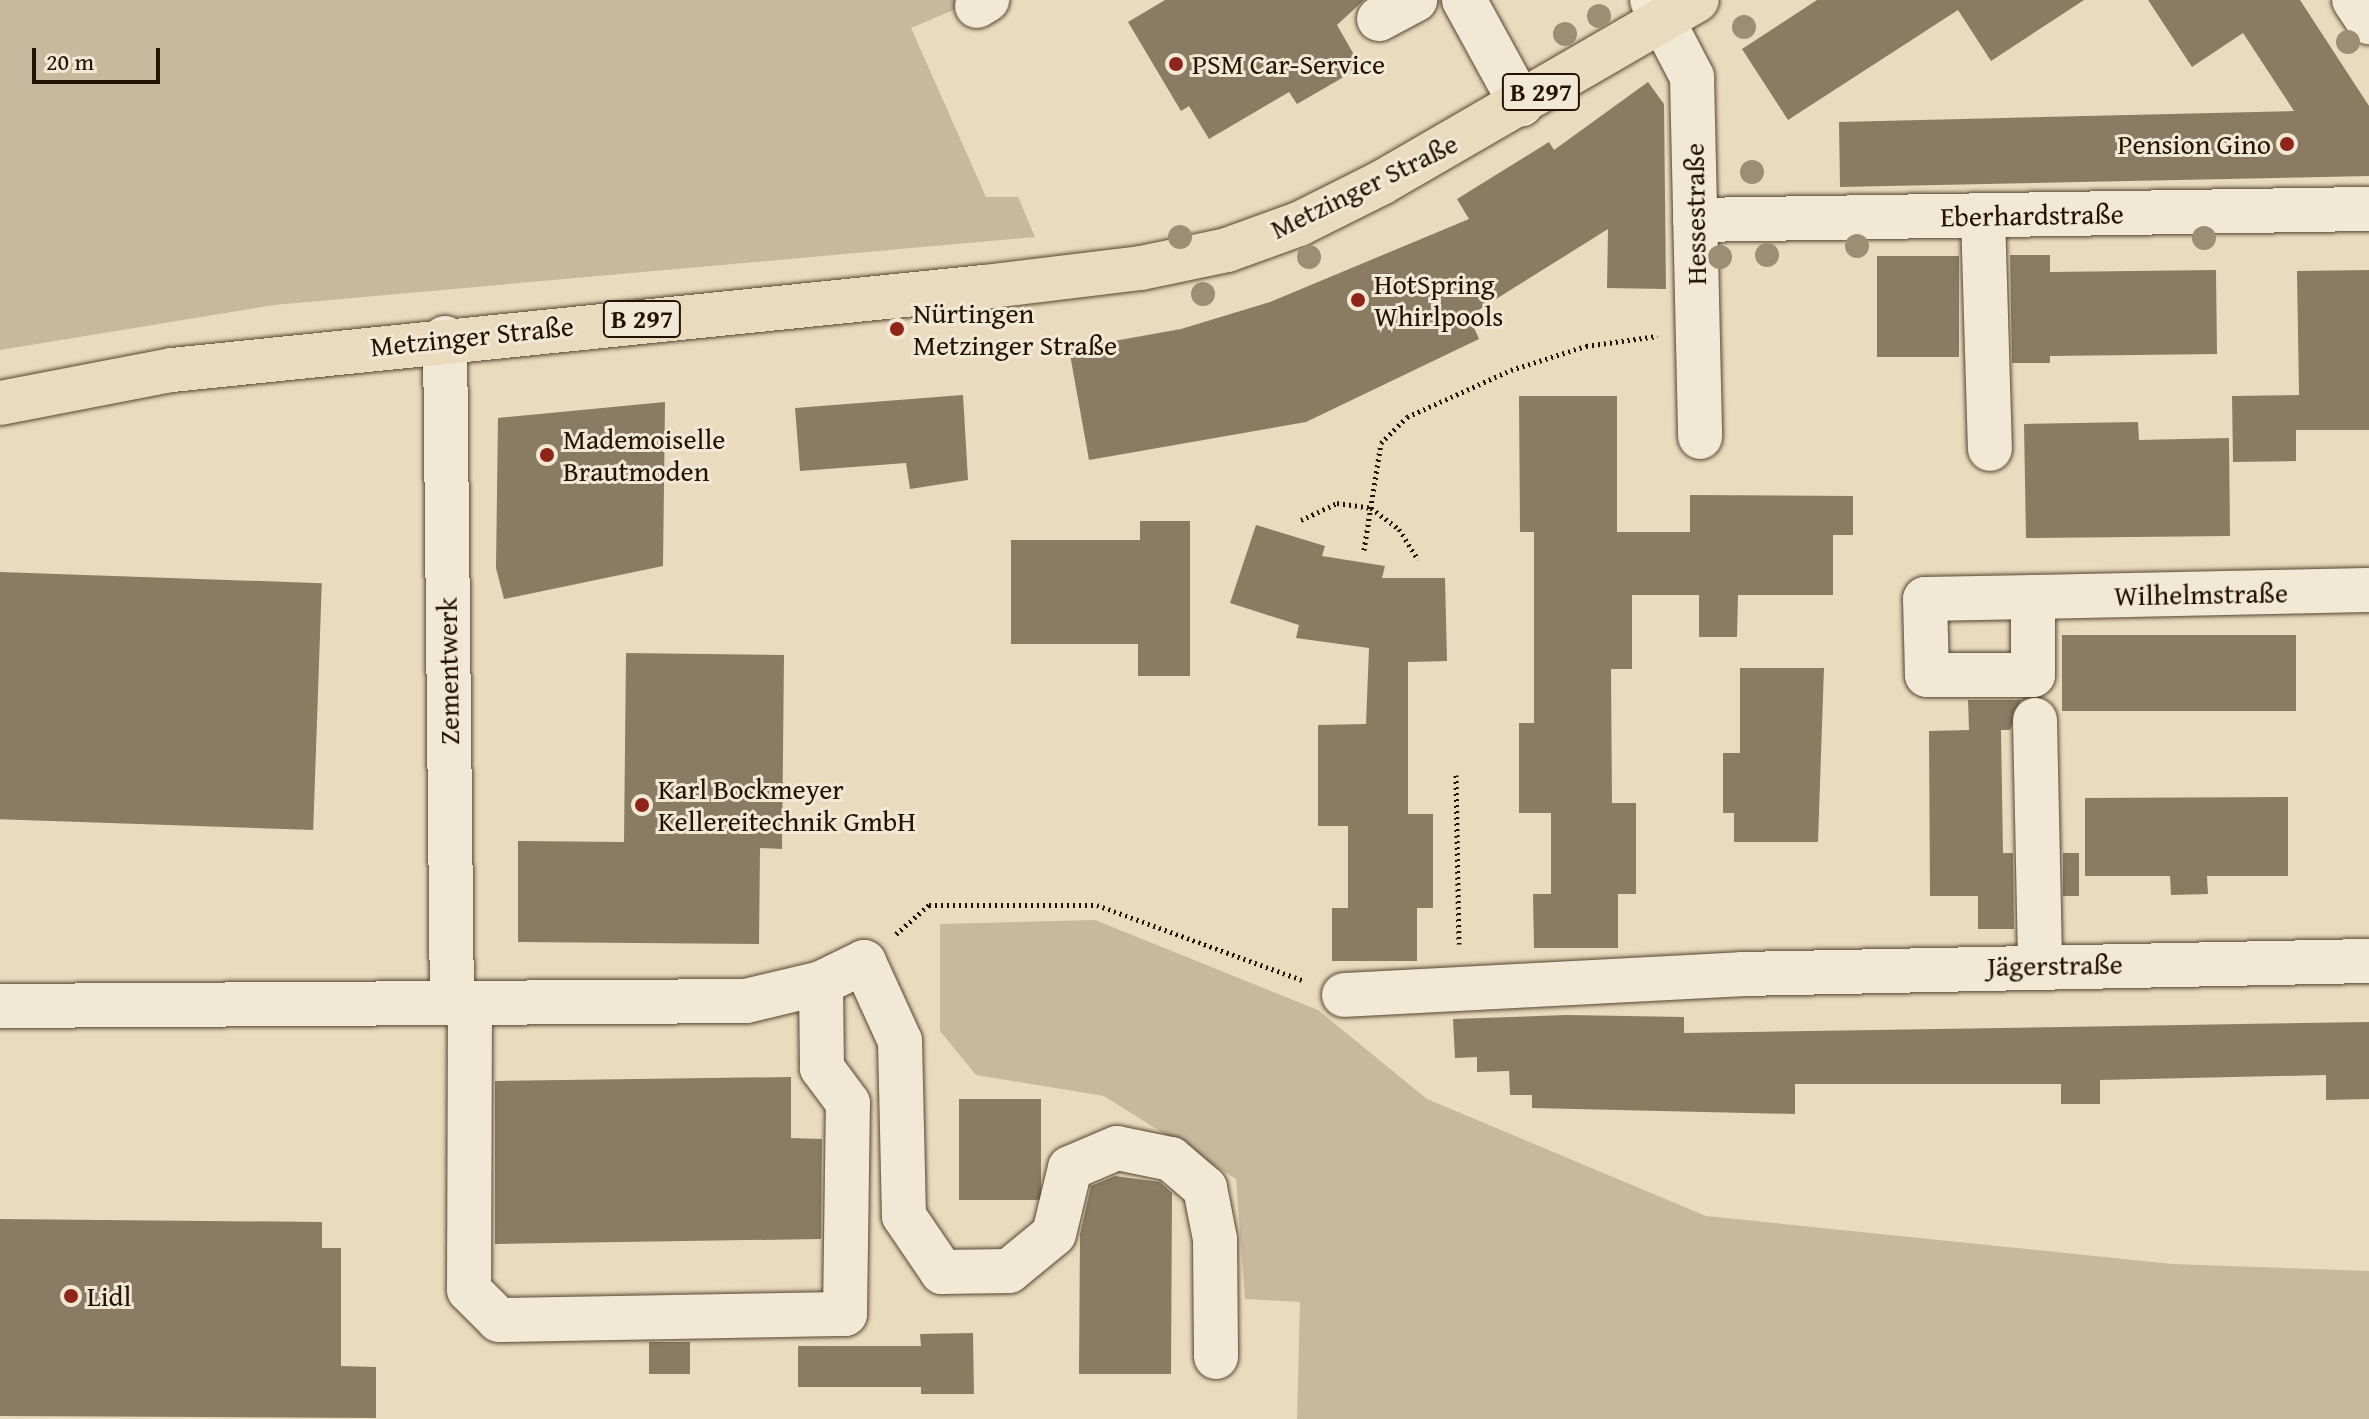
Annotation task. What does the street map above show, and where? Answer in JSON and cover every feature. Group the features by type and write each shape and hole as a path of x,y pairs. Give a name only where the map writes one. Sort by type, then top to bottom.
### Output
{"main road":[{"name":"Metzinger Straße","path":"0,403 172,370 445,338 984,287 1141,268 1227,250 1299,224 1521,104 1670,6"}],"street":[{"path":"1464,0 1521,104"},
{"path":"2354,0 2369,22"},
{"name":"Hessestraße","path":"1670,6 1692,77 1700,437"},
{"name":"Eberhardstraße","path":"1695,220 2369,209"},
{"path":"1983,216 1990,449"},
{"name":"Zementwerk","path":"445,338 469,1290 499,1320 845,1314 848,1103 822,1068 821,983"},
{"name":"Wilhelmstraße","path":"2033,597 2369,590"},
{"path":"2035,720 2040,965"},
{"name":"Jägerstraße","path":"1344,995 1742,974 2040,965 2369,961"},
{"path":"0,1006 746,1001 821,983 864,962 900,1041 904,1216 942,1272 1009,1271 1054,1234 1070,1168 1117,1148 1171,1159 1205,1188 1215,1239 1216,1357"}],"path":[{"path":"1364,550 1381,443 1407,417 1511,370 1586,346 1697,331"},
{"path":"1301,520 1337,503 1371,508 1399,529 1418,560"},
{"path":"1456,775 1460,989"},
{"path":"864,962 929,905 1097,905 1344,995"}],"shaded area":[{"path":"0,0 977,0 911,28 986,197 1018,197 1035,237 274,305 0,350"},
{"path":"1095,920 1318,1010 1427,1099 1706,1216 2172,1264 2369,1271 2369,1419 1297,1419 1300,1302 1245,1299 1236,1179 1104,1096 976,1075 940,1031 940,924"}],"building":[{"path":"1165,0 1364,0 1337,25 1361,67 1297,104 1289,92 1209,139 1189,106 1181,111 1128,22"},
{"path":"1817,0 2084,0 1991,61 1958,10 1788,120 1742,49"},
{"path":"2148,0 2300,0 2369,106 2369,176 1840,187 1839,122 2294,111 2243,33 2192,67"},
{"path":"1648,82 1664,104 1666,289 1607,288 1608,229 1469,316 1479,339 1306,422 1089,460 1069,349 1181,329 1270,302 1469,219 1457,199 1549,142 1554,150"},
{"path":"2010,255 2050,255 2050,272 2216,270 2217,354 2050,356 2050,363 2012,363"},
{"path":"1877,256 1959,256 1959,357 1877,357"},
{"path":"2369,270 2369,430 2296,430 2296,461 2233,462 2232,396 2299,395 2297,271"},
{"path":"963,395 968,480 910,489 906,463 800,471 795,408"},
{"path":"1519,396 1617,396 1617,532 1690,532 1690,495 1853,496 1853,535 1833,535 1833,595 1738,595 1737,637 1699,637 1699,595 1632,595 1632,669 1611,669 1612,803 1636,803 1636,894 1618,894 1618,948 1534,948 1533,894 1551,894 1551,813 1519,813 1519,723 1534,723 1534,532 1520,532"},
{"path":"665,402 663,566 504,599 496,568 498,418"},
{"path":"2138,422 2139,440 2229,438 2230,536 2026,538 2024,424"},
{"path":"1140,521 1190,521 1190,676 1138,676 1138,644 1011,644 1011,540 1140,540"},
{"path":"1256,525 1325,546 1322,556 1385,566 1382,578 1445,578 1447,661 1408,662 1408,814 1433,814 1433,908 1417,908 1417,961 1332,961 1332,908 1348,908 1348,826 1318,826 1318,725 1366,724 1369,648 1296,638 1299,625 1230,603"},
{"path":"0,572 322,583 313,830 0,819"},
{"path":"2062,635 2296,635 2296,711 2062,711"},
{"path":"626,653 784,655 782,849 760,848 759,944 518,942 518,841 624,842"},
{"path":"1740,668 1824,668 1818,842 1734,842 1734,813 1723,813 1723,753 1740,753"},
{"path":"1968,700 2021,700 2010,730 2001,730 2003,853 2013,853 2014,929 1978,929 1978,896 1930,896 1929,731 1969,730"},
{"path":"2288,797 2288,876 2207,876 2208,894 2171,895 2170,876 2085,876 2085,798"},
{"path":"2063,853 2079,853 2079,896 2063,896"},
{"path":"1567,1015 1684,1017 1684,1033 2369,1022 2369,1099 2326,1100 2326,1075 2100,1080 2100,1104 2061,1104 2061,1084 1795,1084 1795,1114 1532,1108 1532,1095 1510,1095 1509,1071 1477,1072 1477,1057 1455,1058 1453,1019"},
{"path":"791,1077 791,1138 822,1139 821,1239 495,1244 495,1081"},
{"path":"959,1099 1041,1099 1041,1200 959,1200"},
{"path":"1115,1176 1160,1182 1172,1193 1171,1374 1079,1374 1080,1234 1091,1186"},
{"path":"0,1219 322,1222 322,1248 341,1248 341,1366 376,1367 376,1418 0,1416"},
{"path":"973,1333 974,1394 921,1394 921,1387 798,1387 798,1346 921,1346 920,1334"},
{"path":"649,1342 690,1342 690,1374 649,1374"}],"place":[{"name":"PSM Car-Service","path":"1176,64"},
{"name":"Pension Gino","path":"2287,144"},
{"name":"HotSpring Whirlpools","path":"1358,300"},
{"name":"Nürtingen Metzinger Straße","path":"897,329"},
{"name":"Mademoiselle Brautmoden","path":"547,455"},
{"name":"Karl Bockmeyer Kellereitechnik GmbH","path":"642,805"},
{"name":"Lidl","path":"71,1296"}]}
